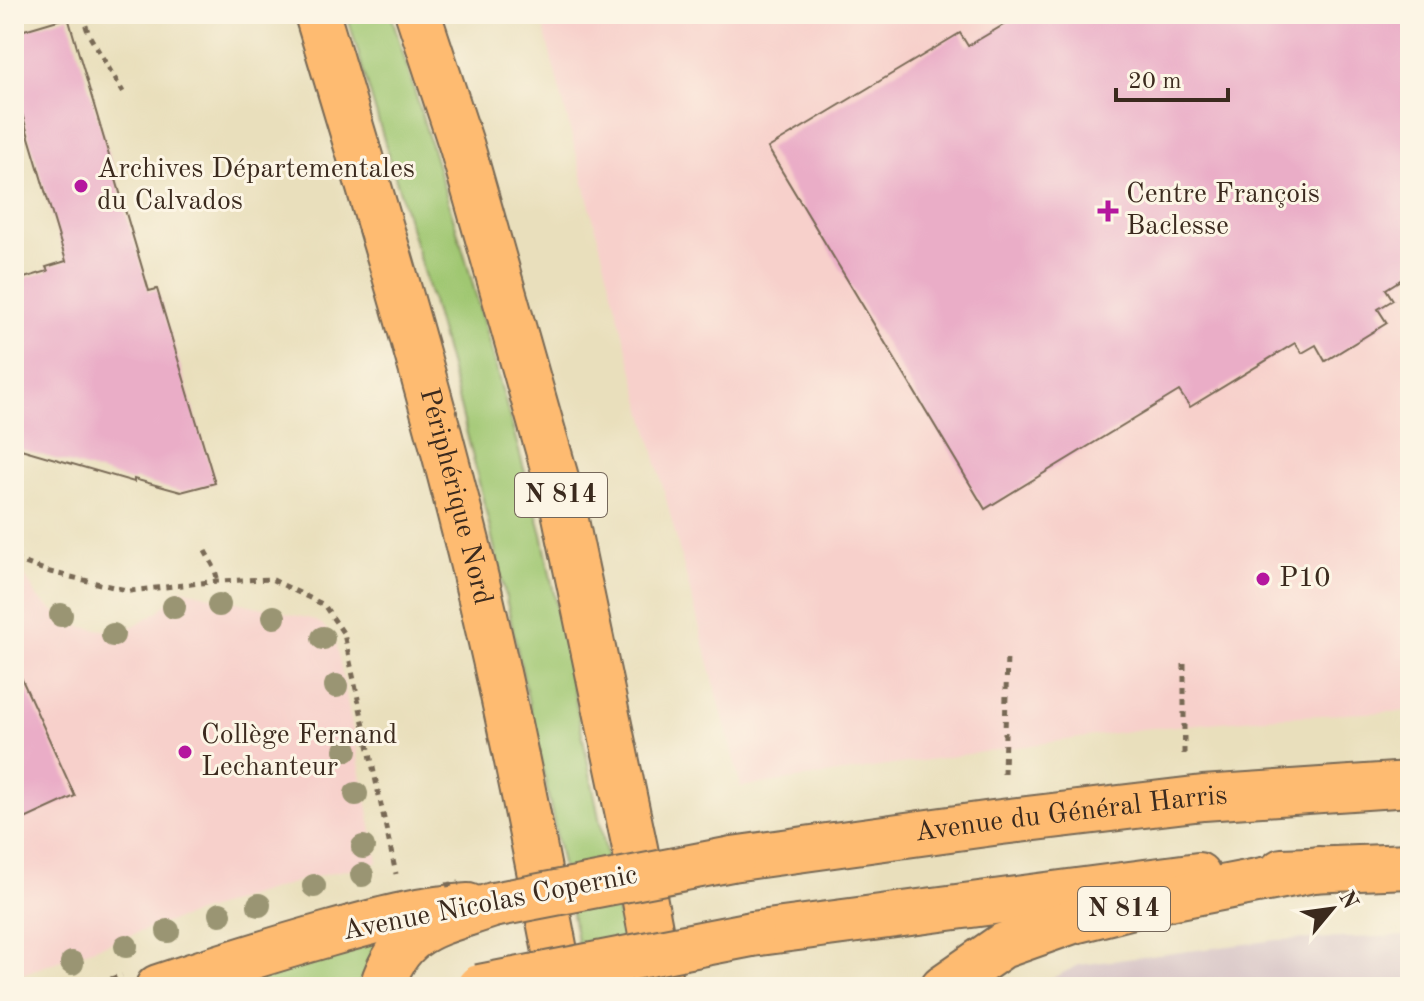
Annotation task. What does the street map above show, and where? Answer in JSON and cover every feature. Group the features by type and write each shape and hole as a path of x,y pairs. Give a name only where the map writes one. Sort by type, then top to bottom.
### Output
{"main road":[{"name":"Périphérique Nord","path":"317,14 463,525 520,767 562,987"},
{"name":"N 814","path":"418,14 462,147 560,492 661,987"},
{"name":"Avenue du Général Harris","path":"732,859 1203,798 1410,784"},
{"name":"Avenue Nicolas Copernic","path":"158,987 235,961 404,914 465,910 732,859"},
{"path":"479,987 752,934 1194,875 1410,866"},
{"name":"N 814","path":"943,987 1002,946 1070,922 1149,902 1319,869"},
{"path":"382,987 387,970 403,946 419,931 465,910"}],"path":[{"path":"82,14 89,35 123,92"},
{"path":"205,551 218,581"},
{"path":"14,559 50,572 130,591 218,581 271,579 324,605 344,634 397,878"},
{"path":"1004,774 1007,654"},
{"path":"1184,658 1184,754"}],"shaded area":[{"path":"540,14 1410,14 1410,711 1278,717 1142,729 741,787"},
{"name":"Collège Fernand Lechanteur","path":"14,565 19,566 38,598 66,621 83,627 110,631 130,628 159,611 181,589 322,624 336,642 378,862 302,880 156,926 14,977"},
{"path":"1410,936 1410,987 1034,987 1079,965 1276,940"}],"green space":[{"path":"347,14 391,14 466,260 542,534 633,987 586,987 530,706 482,496 438,322"},
{"path":"408,923 369,987 188,987"}],"building":[{"name":"Centre François Baclesse","path":"1022,14 1410,14 1410,274 1386,289 1393,300 1378,309 1387,323 1325,361 1316,345 1302,353 1295,343 1190,407 1179,391 985,509 768,148 960,33 968,46"},
{"name":"Archives Départementales du Calvados","path":"68,17 149,291 157,289 215,483 181,492 134,479 134,482 14,447 14,281 48,271 46,267 66,261 14,87 14,33"},
{"path":"14,662 75,796 14,824"}],"place":[{"name":"Archives Départementales du Calvados","path":"81,186"},
{"name":"Centre François Baclesse","path":"1108,211"},
{"name":"P10","path":"1263,579"},
{"name":"Collège Fernand Lechanteur","path":"185,752"}]}
